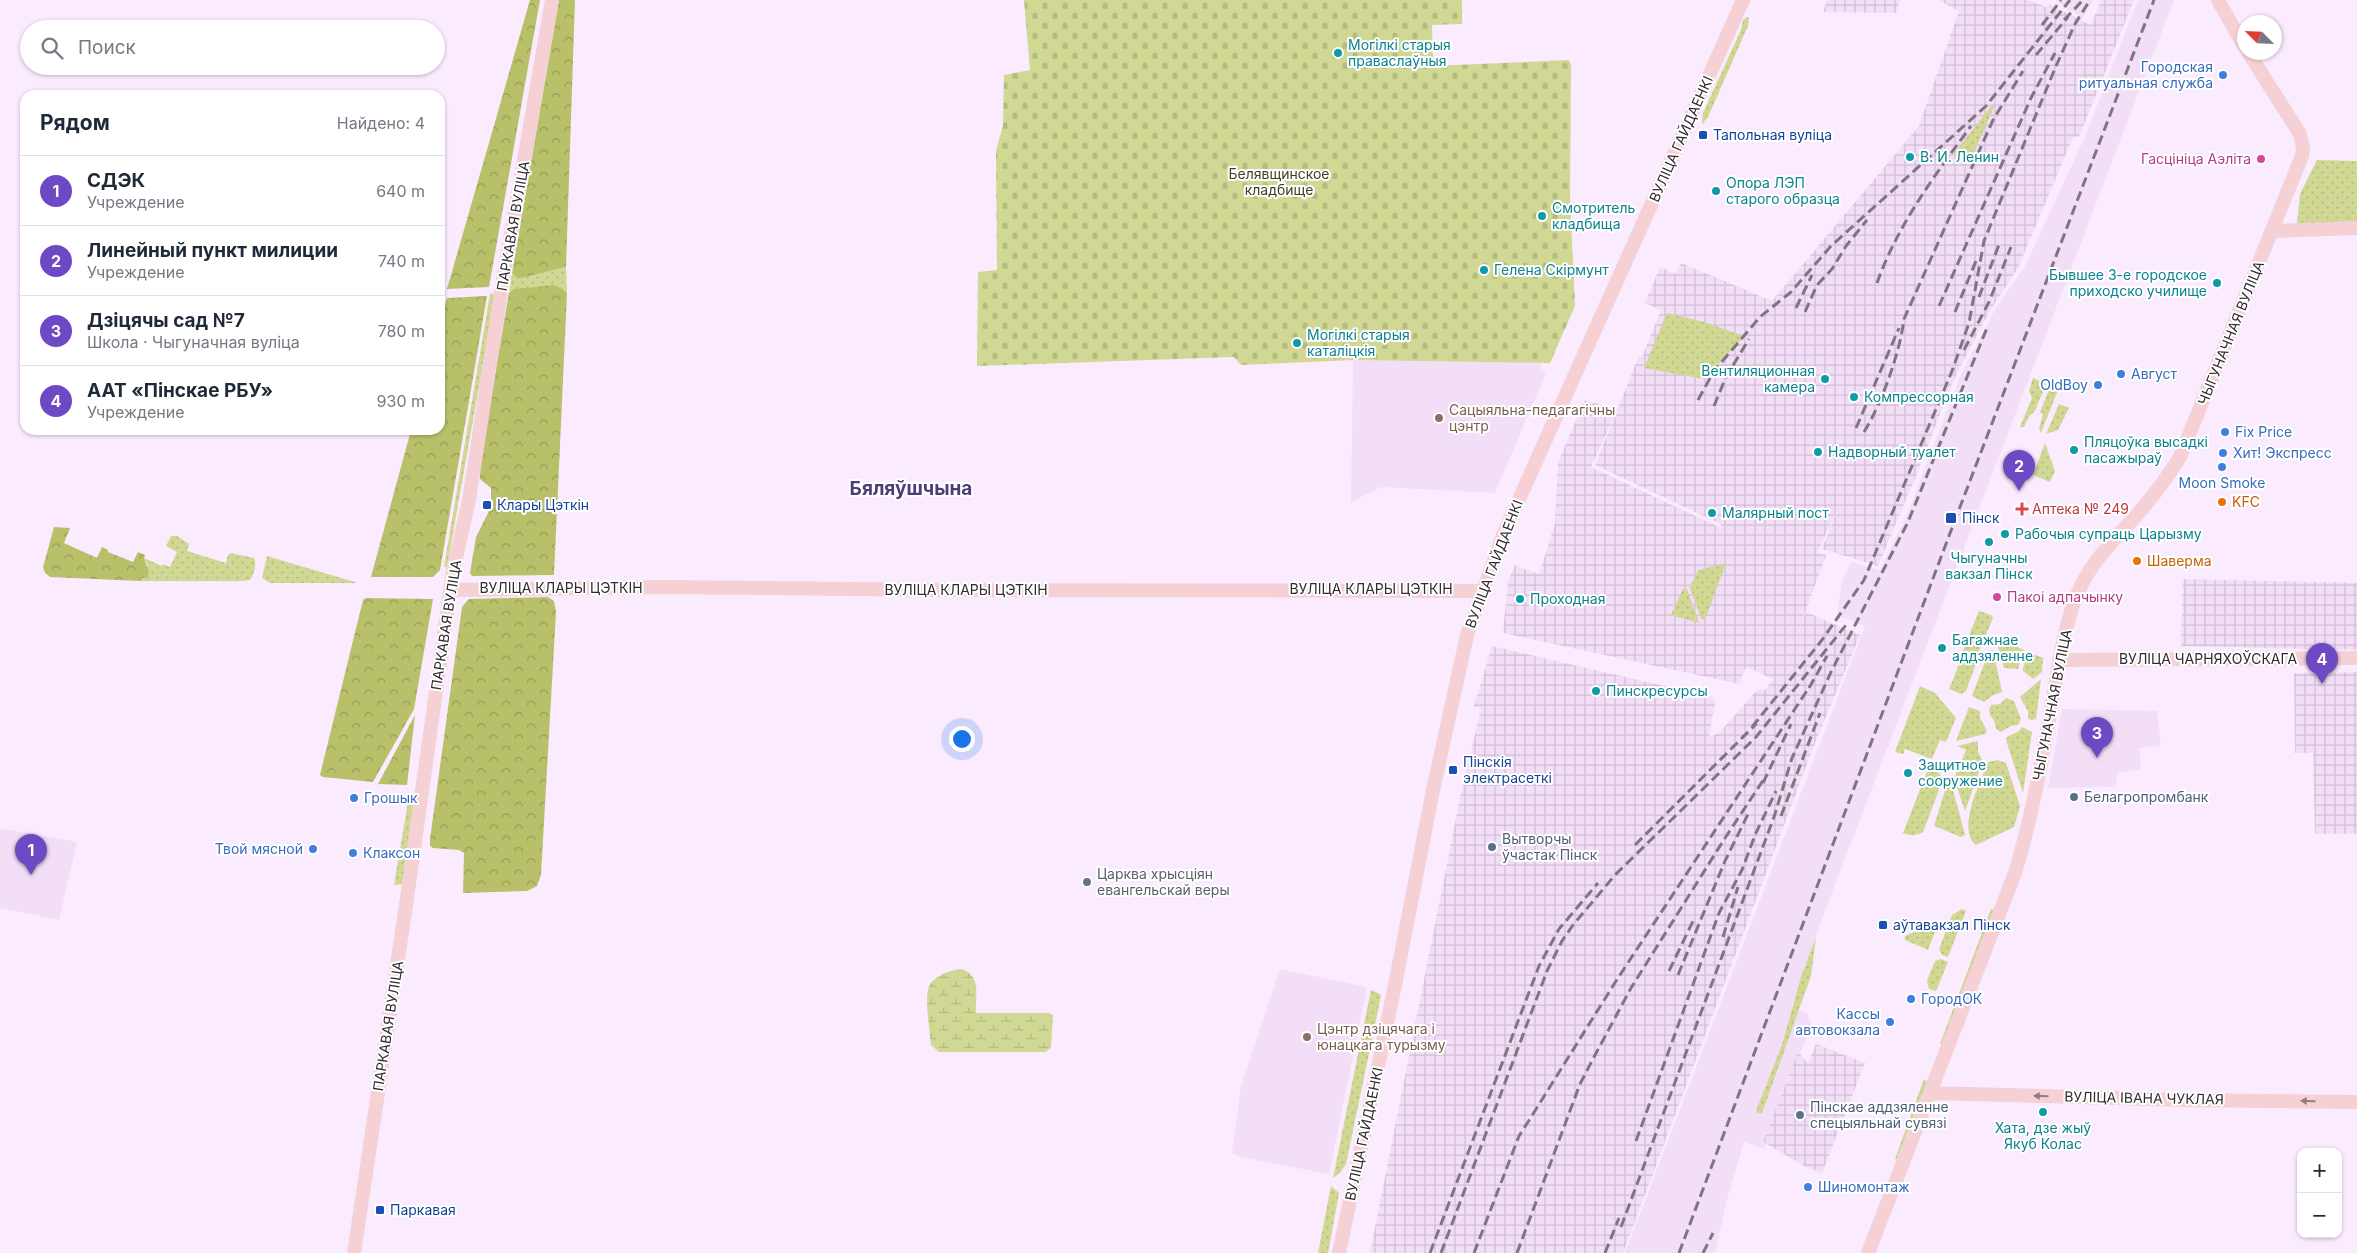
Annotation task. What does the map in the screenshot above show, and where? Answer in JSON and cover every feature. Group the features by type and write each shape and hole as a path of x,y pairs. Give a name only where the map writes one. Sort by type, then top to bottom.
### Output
{"street":[{"name":"ПАРКАВАЯ ВУЛІЦА","path":"354,1253 451,590 468,500 502,286 552,0"},
{"name":"ВУЛІЦА ГАЙДАЕНКІ","path":"1339,1253 1449,710 1467,635 1512,513 1743,0"},
{"path":"2218,0 2237,34"},
{"name":"ЧЫГУНАЧНАЯ ВУЛІЦА","path":"1868,1253 2015,873 2030,821 2059,660 2069,617 2081,586 2099,556 2141,510 2168,476 2180,457 2302,156 2302,141 2253,60"},
{"path":"2273,231 2357,228"},
{"name":"ВУЛІЦА КЛАРЫ ЦЭТКІН","path":"451,590 663,587 926,590 1482,591"},
{"name":"ВУЛІЦА ЧАРНЯХОЎСКАГА","path":"2059,660 2357,658"},
{"name":"ВУЛІЦА ІВАНА ЧУКЛАЯ","path":"1930,1093 2185,1100 2357,1102"}],"shaded area":[{"path":"1827,0 1900,0 1896,13 1823,12"},
{"path":"1938,0 2029,0 2046,7 2050,5 2091,25 2101,0 2134,0 2079,137 2073,137 2018,268 1989,312 1954,379 1878,566 1822,549 1838,508 1817,553 1826,555 1792,648 1806,612 1860,635 1815,743 1623,1253 1370,1253 1460,798 1481,709 1474,706 1492,646 1712,697 1715,703 1709,737 1719,733 1758,689 1765,690 1773,679 1746,667 1739,684 1503,633 1508,581 1515,565 1539,574 1555,524 1558,462 1585,400 1617,410 1591,467 1721,528 1721,524 1595,465 1639,356 1642,357 1661,310 1645,303 1660,267 1676,274 1681,263 1772,301 1919,126 1959,11"},
{"path":"2058,0 2093,0 2083,18 2056,2"},
{"path":"2138,0 2174,0 1823,916 1792,1007 1807,1013 1811,1025 1764,1149 1744,1142 1726,1203 1715,1253 1625,1253 1865,626 1837,615 1842,581 1851,562 1880,570 1909,510 1962,372 1997,306 2024,268 2084,139"},
{"name":"Сацыяльна-педагагічны цэнтр","path":"1353,360 1541,363 1540,370 1546,373 1495,493 1381,487 1351,502"},
{"path":"2183,579 2357,583 2357,650 2181,646"},
{"path":"2357,672 2357,834 2315,834 2313,753 2295,753 2294,673"},
{"path":"2062,709 2157,711 2161,746 2139,748 2141,769 2117,773 2116,787 2048,788"},
{"path":"0,828 77,842 59,920 0,908"},
{"name":"Цэнтр дзіцячага і юнацкага турызму","path":"1280,969 1367,987 1329,1174 1240,1157 1232,1153 1241,1086"},
{"path":"1816,1044 1865,1063 1822,1173 1806,1167 1763,1142 1798,1052 1808,1063"}],"green space":[{"path":"530,0 540,0 489,287 447,289"},
{"path":"559,0 575,0 566,267 518,279 512,273"},
{"name":"Белявщинское кладбище","path":"1024,0 1462,0 1462,24 1432,25 1433,66 1569,60 1571,65 1570,198 1575,306 1550,363 1353,360 1241,365 1234,357 977,366 978,272 997,270 996,150 1003,126 1004,75 1030,70"},
{"path":"1747,17 1749,18 1748,26 1708,117 1702,124 1703,113 1741,30 1743,20"},
{"path":"1995,105 1970,161 1953,155 1991,106"},
{"path":"2317,160 2357,161 2357,221 2297,224 2300,194"},
{"path":"566,267 567,293 556,287 542,286 514,289 509,293 512,273 518,279"},
{"path":"554,285 567,293 554,575 472,576 470,573 476,537 491,507 491,488 480,479 479,467 509,293 514,289"},
{"path":"492,293 495,296 447,567 444,567 490,294"},
{"path":"487,296 440,570 433,577 371,577 410,435 445,435 445,305 447,298"},
{"path":"1667,313 1704,322 1741,335 1743,338 1704,379 1644,368"},
{"path":"2033,378 2046,384 2035,411 2029,416 2024,427 2020,427 2032,398 2029,391"},
{"path":"2051,385 2058,390 2041,433 2039,429 2043,414 2040,412"},
{"path":"2059,404 2069,408 2058,430 2046,434"},
{"path":"2045,443 2055,471 2050,482 2033,475"},
{"path":"54,527 70,528 64,543 97,558 102,547 108,550 108,552 133,562 138,552 145,555 144,558 149,572 147,577 142,578 140,581 50,577 45,573 43,567"},
{"path":"171,536 177,536 189,544 187,551 226,563 228,555 231,553 254,558 254,572 250,580 244,581 140,581 148,566 144,558 162,566 163,564 170,567 177,552 166,546"},
{"path":"267,556 358,583 270,583 262,578"},
{"path":"1726,563 1706,617 1702,620 1690,588 1698,570"},
{"path":"1683,589 1687,589 1699,623 1671,615"},
{"path":"548,597 554,601 556,612 541,875 537,886 527,891 463,893 464,853 459,850 433,848 430,846 462,607 469,599"},
{"path":"366,598 433,599 414,709 373,782 323,777 320,775 363,600"},
{"path":"1979,611 1991,615 1993,618 1976,658 1963,651"},
{"path":"2002,641 2024,650 2018,669 2004,668 1998,646"},
{"path":"1993,650 2002,692 1984,702 1972,696 1989,651"},
{"path":"2029,652 2043,658 2042,672 2033,679 2022,670"},
{"path":"1962,657 1976,664 1966,691 1961,694 1949,689"},
{"path":"2041,679 2036,719 2031,720 2028,718 2028,711 2020,697"},
{"path":"1920,686 1935,693 1956,718 1946,742 1940,740 1932,759 1905,749 1903,754 1895,752"},
{"path":"2006,698 2014,701 2021,719 2018,725 2011,726 2001,732 1996,729 1989,709 1991,705 2000,704"},
{"path":"1969,707 1980,711 1980,718 1987,731 1985,734 1956,741"},
{"path":"415,715 407,785 378,784"},
{"path":"2022,727 2032,732 2023,793 2006,740 2007,737 2019,731"},
{"path":"1978,741 1978,752 1983,761 1965,811 1954,779 1966,750 1957,746"},
{"path":"1997,760 2006,763 2020,806 2014,827 1976,845 1970,838 1968,828 1969,817 1988,762"},
{"path":"1928,769 1939,773 1943,779 1923,832 1913,835 1903,833"},
{"path":"1947,784 1952,786 1965,835 1961,837 1934,826"},
{"path":"409,796 416,800 402,884 394,885"},
{"path":"1962,909 1966,911 1948,957 1942,955 1939,949 1952,915"},
{"path":"1991,909 1994,910 1943,1045 1940,1044"},
{"path":"1935,923 1938,924 1928,950 1905,940 1905,936"},
{"path":"1816,937 1811,976 1762,1113 1758,1113 1756,1111 1782,1045 1801,977"},
{"path":"1941,959 1948,962 1936,991 1929,989 1927,981 1935,961"},
{"path":"962,969 968,972 975,982 976,1013 1049,1013 1053,1015 1051,1048 1045,1052 939,1052 931,1045 927,1002 930,985 937,977"},
{"path":"1371,990 1381,996 1346,1164 1340,1173 1333,1178"},
{"path":"1924,1079 1927,1082 1897,1159 1895,1159"},
{"path":"1331,1186 1339,1193 1328,1253 1318,1253"}],"railway":[{"path":"2042,25 2061,0"},
{"path":"1698,400 1714,371 1760,317 1791,292 1831,246 1986,106 2070,0"},
{"path":"2064,20 2083,0"},
{"path":"1752,727 1822,640 1864,580 1952,371 1969,323 1984,241 2056,66 2075,24 2090,0"},
{"path":"1679,1253 1955,520 2154,0"},
{"path":"2036,55 2068,17"},
{"path":"1939,306 2031,98 2055,53"},
{"path":"1864,432 1889,377 1899,347 1904,319 1993,120 2023,71"},
{"path":"1877,283 1895,240 1906,220 1971,126"},
{"path":"1805,312 1817,285 1832,269 1846,246 1867,220"},
{"path":"1979,297 2000,242"},
{"path":"1964,350 1989,302 2011,247"},
{"path":"1955,312 1976,261"},
{"path":"1796,308 1812,275"},
{"path":"1856,428 1899,328"},
{"path":"1621,1227 1774,817 1792,758 1831,672 1908,522 1987,328"},
{"path":"1714,406 1726,377 1749,339"},
{"path":"1441,1253 1547,971 1562,941 1615,875 1756,737 1846,625"},
{"path":"1809,688 1827,656"},
{"path":"1474,1253 1519,1136 1616,981 1812,683"},
{"path":"1781,816 1820,713"},
{"path":"1635,845 1757,723"},
{"path":"1763,783 1791,724"},
{"path":"1517,1253 1580,1084 1594,1057 1631,988 1766,776"},
{"path":"1636,1141 1719,913 1742,870 1755,835 1776,791"},
{"path":"1678,975 1725,861 1749,812"},
{"path":"1430,1253 1539,966 1559,929 1598,883"},
{"path":"1723,937 1738,887"},
{"path":"1669,971 1695,917"},
{"path":"1605,1253 1619,1218"},
{"path":"1703,1253 1713,1233"}],"place":[{"name":"Могілкі старыя праваслаўныя","path":"1338,53"},
{"name":"Городская ритуальная служба","path":"2223,75"},
{"name":"Тапольная вуліца","path":"1703,135"},
{"name":"В. И. Ленин","path":"1910,157"},
{"name":"Гасцініца Аэліта","path":"2261,159"},
{"name":"Опора ЛЭП старого образца","path":"1716,191"},
{"name":"Смотритель кладбища","path":"1542,216"},
{"name":"Гелена Скірмунт","path":"1484,270"},
{"name":"Бывшее 3-е городское приходско училище","path":"2217,283"},
{"name":"Могілкі старыя каталіцкія","path":"1297,343"},
{"name":"Август","path":"2121,374"},
{"name":"Вентиляционная камера","path":"1825,379"},
{"name":"OldBoy","path":"2098,385"},
{"name":"Компрессорная","path":"1854,397"},
{"name":"Сацыяльна-педагагічны цэнтр","path":"1439,418"},
{"name":"Fix Price","path":"2225,432"},
{"name":"Пляцоўка высадкі пасажыраў","path":"2074,450"},
{"name":"Надворный туалет","path":"1818,452"},
{"name":"Хит! Экспресс","path":"2223,453"},
{"name":"Moon Smoke","path":"2222,467"},
{"name":"Линейный пункт милиции","path":"2019,491"},
{"name":"KFC","path":"2222,502"},
{"name":"Клары Цэткін","path":"487,505"},
{"name":"Аптека № 249","path":"2022,509"},
{"name":"Малярный пост","path":"1712,513"},
{"name":"Пінск","path":"1951,518"},
{"name":"Рабочыя супраць Царызму","path":"2005,534"},
{"name":"Чыгуначны вакзал Пінск","path":"1989,542"},
{"name":"Шаверма","path":"2137,561"},
{"name":"Пакоі адпачынку","path":"1997,597"},
{"name":"Проходная","path":"1520,599"},
{"name":"Багажнае аддзяленне","path":"1942,648"},
{"name":"ААТ «Пінскае РБУ»","path":"2322,684"},
{"name":"Пинскресурсы","path":"1596,691"},
{"name":"Дзіцячы сад №7","path":"2097,758"},
{"name":"Пінскія электрасеткі","path":"1453,770"},
{"name":"Защитное сооружение","path":"1908,773"},
{"name":"Белагропромбанк","path":"2074,797"},
{"name":"Грошык","path":"354,798"},
{"name":"Вытворчы ўчастак Пінск","path":"1492,847"},
{"name":"Твой мясной","path":"313,849"},
{"name":"Клаксон","path":"353,853"},
{"name":"СДЭК","path":"31,875"},
{"name":"Царква хрысціян евангельскай веры","path":"1087,882"},
{"name":"аўтавакзал Пінск","path":"1883,925"},
{"name":"ГородОК","path":"1911,999"},
{"name":"Кассы автовокзала","path":"1890,1022"},
{"name":"Цэнтр дзіцячага і юнацкага турызму","path":"1307,1037"},
{"name":"Хата, дзе жыў Якуб Колас","path":"2043,1112"},
{"name":"Пінскае аддзяленне спецыяльнай сувязі","path":"1800,1115"},
{"name":"Шиномонтаж","path":"1808,1187"},
{"name":"Паркавая","path":"380,1210"}],"district":[{"name":"Бяляўшчына","path":"911,488"}]}
